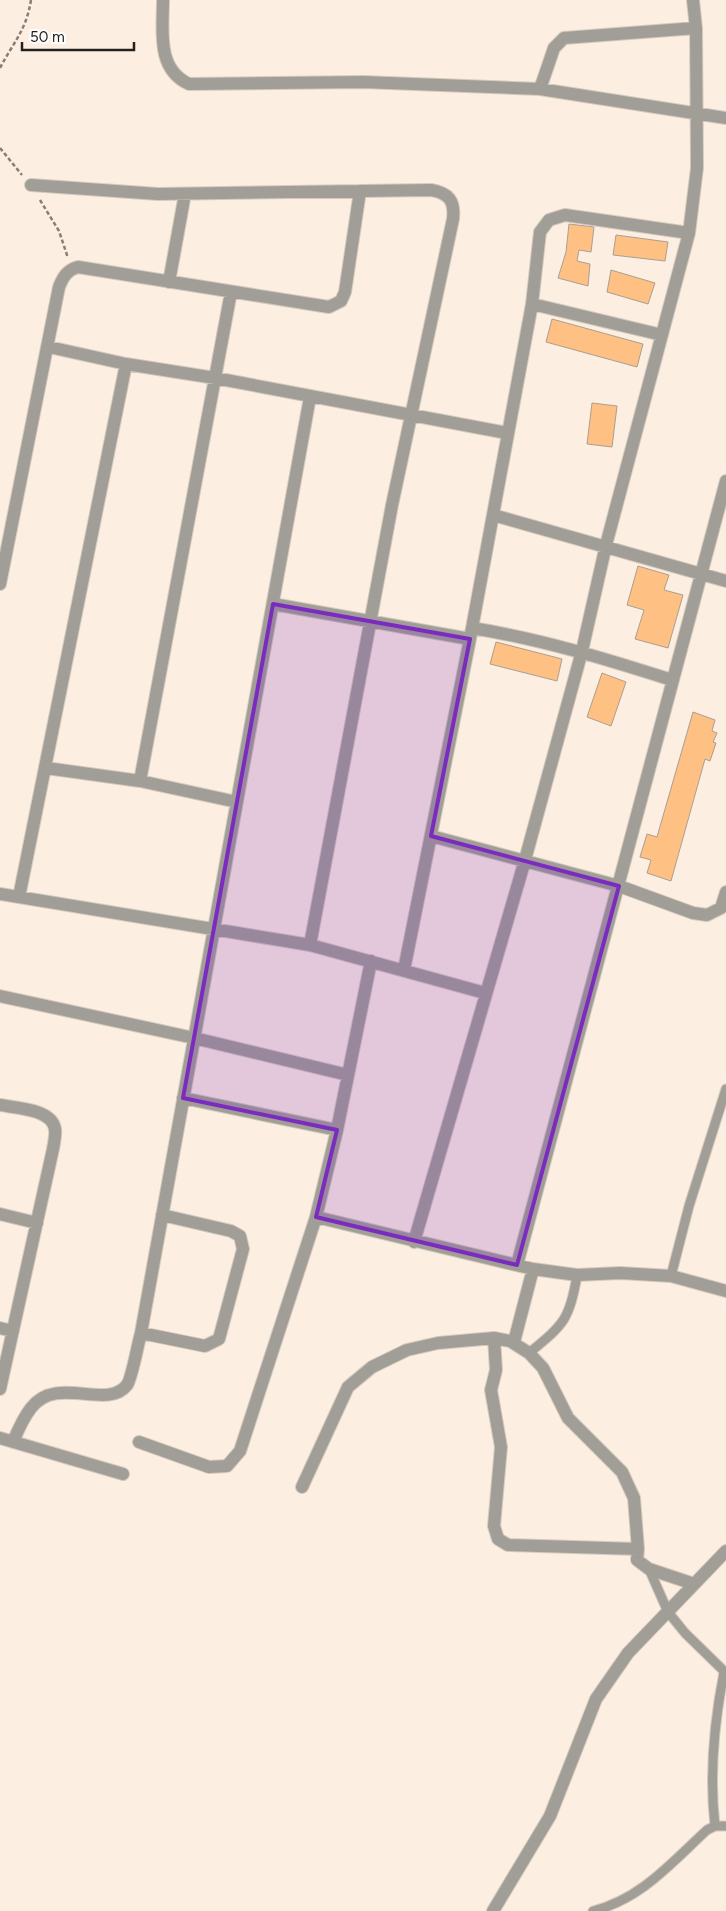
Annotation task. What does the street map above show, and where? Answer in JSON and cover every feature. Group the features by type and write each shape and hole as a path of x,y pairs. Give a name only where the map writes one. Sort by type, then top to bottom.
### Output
{"street":[{"path":"163,0 164,46 167,66 177,78 189,84 363,82 540,89 697,115 726,118"},
{"path":"414,1242 525,860 582,651 606,545 689,232 697,168 696,28 693,0"},
{"path":"540,89 554,48 564,38 696,28"},
{"path":"31,186 89,188 138,194 431,190 443,192 451,199 454,210 370,622 310,945"},
{"path":"0,584 29,432 49,348 59,287 65,274 71,269 78,267 329,306 341,301 348,277 360,191"},
{"path":"170,282 186,194"},
{"path":"404,970 471,634 532,304 540,232 544,224 556,217 575,215 689,232"},
{"path":"140,781 232,292"},
{"path":"532,304 662,335"},
{"path":"49,348 126,364 215,378 507,433"},
{"path":"19,897 126,364"},
{"path":"13,1442 31,1407 46,1395 64,1391 109,1395 119,1391 128,1384 141,1333 310,397"},
{"path":"517,1265 619,886 700,572 726,481"},
{"path":"493,515 726,580"},
{"path":"273,604 370,622 471,634 518,636 582,651 672,680"},
{"path":"46,768 140,781 238,802"},
{"path":"431,836 619,886 693,912 708,915 724,909 726,892"},
{"path":"0,894 310,945 485,993"},
{"path":"139,1442 209,1467 227,1466 237,1457 316,1217 337,1130 371,962"},
{"path":"0,996 194,1038 348,1075"},
{"path":"183,1098 337,1130"},
{"path":"0,1105 39,1113 51,1120 55,1129 53,1149 0,1389"},
{"path":"0,1214 37,1223"},
{"path":"141,1333 205,1346 219,1339 243,1249 240,1236 231,1231 162,1215"},
{"path":"316,1217 533,1269 577,1276 620,1273 671,1276 726,1291"},
{"path":"514,1342 533,1269"},
{"path":"0,1328 13,1331"},
{"path":"494,1338 496,1370 491,1390 501,1447 494,1526 498,1540 508,1545 638,1549"},
{"path":"302,1487 348,1387 372,1367 407,1350 438,1344 494,1338 514,1342 529,1353 543,1368 568,1418 622,1472 634,1498 638,1549 637,1560 648,1570 694,1584"},
{"path":"0,1438 123,1474"},
{"path":"493,1911 550,1816 596,1699 628,1653 726,1551"}],"lane":[{"path":"671,1276 689,1206 726,1089"},
{"path":"529,1353 558,1330 565,1320 572,1304 577,1276"},
{"path":"648,1570 668,1612 685,1633 725,1672 712,1756 712,1800 715,1826"},
{"path":"593,1911 634,1895 646,1887 706,1830 715,1826 726,1826"}],"path":[{"path":"0,68 21,36 28,19 31,0"},
{"path":"0,148 31,186 59,230 71,269"}],"highlighted area":[{"path":"273,604 470,639 431,836 619,886 517,1265 316,1217 337,1130 183,1098"}],"building":[{"path":"569,224 594,227 591,252 579,250 577,261 590,264 588,286 558,278 566,252"},
{"path":"616,235 668,242 665,261 613,255"},
{"path":"611,270 655,283 648,304 607,292"},
{"path":"552,319 643,344 637,367 546,342"},
{"path":"592,403 617,406 612,447 587,444"},
{"path":"638,566 669,575 664,590 683,595 668,648 635,639 644,610 627,605"},
{"path":"496,642 562,659 557,681 490,664"},
{"path":"602,673 626,682 611,726 587,717"},
{"path":"693,712 715,720 712,731 717,733 713,742 716,743 710,761 705,759 671,881 647,873 651,860 640,857 647,834 657,837"}]}
